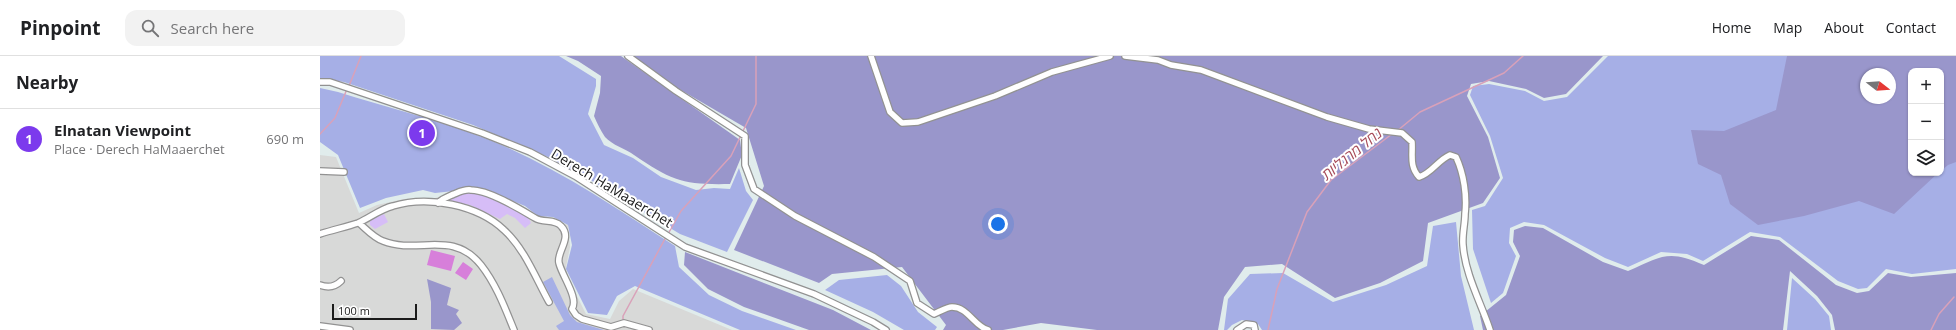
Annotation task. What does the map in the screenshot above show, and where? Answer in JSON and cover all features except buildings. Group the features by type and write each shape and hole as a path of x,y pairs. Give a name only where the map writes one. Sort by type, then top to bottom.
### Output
{"street":[{"path":"628,56 676,91 745,136 745,165 754,189 795,216 874,257 910,281 917,303 934,314 952,307 966,312 981,328 988,330"},
{"path":"871,56 890,112 902,123 918,122 995,96 1052,72 1110,56"},
{"path":"1125,56 1158,60 1172,65 1201,70 1327,117 1369,129 1402,133 1412,142 1411,162 1414,172 1420,177 1425,176 1443,158 1450,155 1456,157 1464,185 1466,212 1463,244 1466,260 1490,330"},
{"name":"Derech HaMaaerchet","path":"320,82 330,82 482,133 530,152 575,176 686,247 814,294 873,322 886,330"},
{"path":"320,171 344,172"},
{"path":"438,203 443,198 472,190 520,208 536,219 554,222 561,226 565,244 558,258 574,299 572,309 576,315 611,327 624,324 649,330"},
{"path":"320,234 359,223 375,213 394,205 415,202 458,206 494,222 505,231 523,254 549,302"},
{"path":"359,223 382,241 391,244 446,244 459,247 469,253 480,264 492,280 514,330"},
{"path":"320,285 327,287 334,286 341,281"},
{"path":"1237,330 1246,324 1254,325 1256,330"},
{"path":"320,326 350,330"}],"shaded area":[{"path":"320,56 559,56 596,79 596,86 588,114 604,145 633,158 661,177 696,190 714,188 730,189 739,168 746,191 753,200 727,252 680,234 587,178 548,157 473,125 344,82 320,78"},
{"path":"566,56 621,56 740,140 742,155 730,184 701,184 679,180 659,171 608,140 594,116 600,93 601,76 578,61"},
{"path":"633,56 1603,56 1566,94 1544,98 1526,89 1489,81 1471,84 1467,96 1488,137 1500,178 1483,203 1428,223 1423,261 1380,283 1335,298 1282,264 1245,267 1224,297 1218,330 1097,330 1041,323 1003,330 943,330 946,325 902,267 832,274 819,283 734,250 764,186 746,128 667,82"},
{"path":"1608,56 1956,56 1956,269 1912,274 1886,269 1867,288 1858,289 1838,281 1780,237 1750,232 1703,261 1687,254 1661,252 1628,267 1605,258 1544,225 1524,222 1510,228 1509,243 1516,256 1503,293 1491,303 1473,249 1472,210 1485,206 1503,178 1490,136 1470,95 1473,86 1489,84 1525,91 1544,101 1567,97"},
{"path":"1787,56 1956,56 1956,162 1944,168 1944,68 1908,68 1908,176 1935,176 1894,214 1859,201 1804,216 1758,225 1730,204 1721,175 1698,164 1691,130 1724,131 1776,110"},
{"path":"320,88 338,92 457,128 527,157 578,184 675,246 679,267 709,295 742,311 796,330 740,330 635,286 617,296 607,315 588,313 566,269 572,245 568,225 553,217 538,216 525,206 482,188 435,193 423,190 386,198 360,208 338,155 320,142"},
{"path":"320,155 336,157 359,213 377,205 404,199 435,198 465,189 480,188 516,202 539,216 552,218 568,225 570,247 566,267 567,276 586,314 610,319 619,301 633,289 732,330 320,330"},
{"path":"471,191 505,202 522,212 528,217 531,223 525,228 515,218 507,214 500,219 470,205 449,201 460,194"},
{"path":"384,214 388,222 375,229 370,225 370,220"},
{"path":"1456,222 1461,276 1474,330 1262,330 1258,324 1242,320 1232,325 1227,330 1224,330 1228,299 1250,274 1283,273 1333,302 1386,285 1427,266 1433,226"},
{"path":"1525,226 1543,228 1603,262 1628,271 1649,261 1665,256 1682,257 1704,265 1751,236 1779,240 1836,285 1857,293 1869,291 1888,273 1911,277 1956,273 1956,330 1835,330 1832,315 1817,296 1790,271 1783,330 1483,330 1480,316 1506,295 1520,256 1513,242 1514,230"},
{"path":"431,250 455,256 451,271 427,265"},
{"path":"685,252 833,310 871,330 809,330 744,307 708,289 684,265"},
{"path":"463,262 473,269 466,280 455,273"},
{"path":"887,275 901,286 918,312 937,327 935,330 904,330 873,312 825,290 839,280"},
{"path":"552,277 570,315 577,322 604,330 559,330 556,326 564,321 543,282"},
{"path":"1792,278 1815,299 1829,316 1831,330 1787,330"},
{"path":"427,279 451,288 447,305 459,310 456,314 462,323 454,330 431,329 431,302"}],"waterway":[{"path":"349,86 361,56"},
{"path":"668,234 681,211 731,156 756,104 756,56"},
{"name":"נחל מרגליות","path":"1397,131 1420,112 1504,73 1523,56"},
{"path":"320,134 335,118 347,89"},
{"name":"נחל מרגליות","path":"1268,330 1277,289 1307,212 1331,180 1392,134"},
{"path":"623,322 623,316 666,237"},
{"path":"1931,330 1939,314 1954,297"}],"place":[{"name":"Elnatan Viewpoint","path":"422,133"}]}
